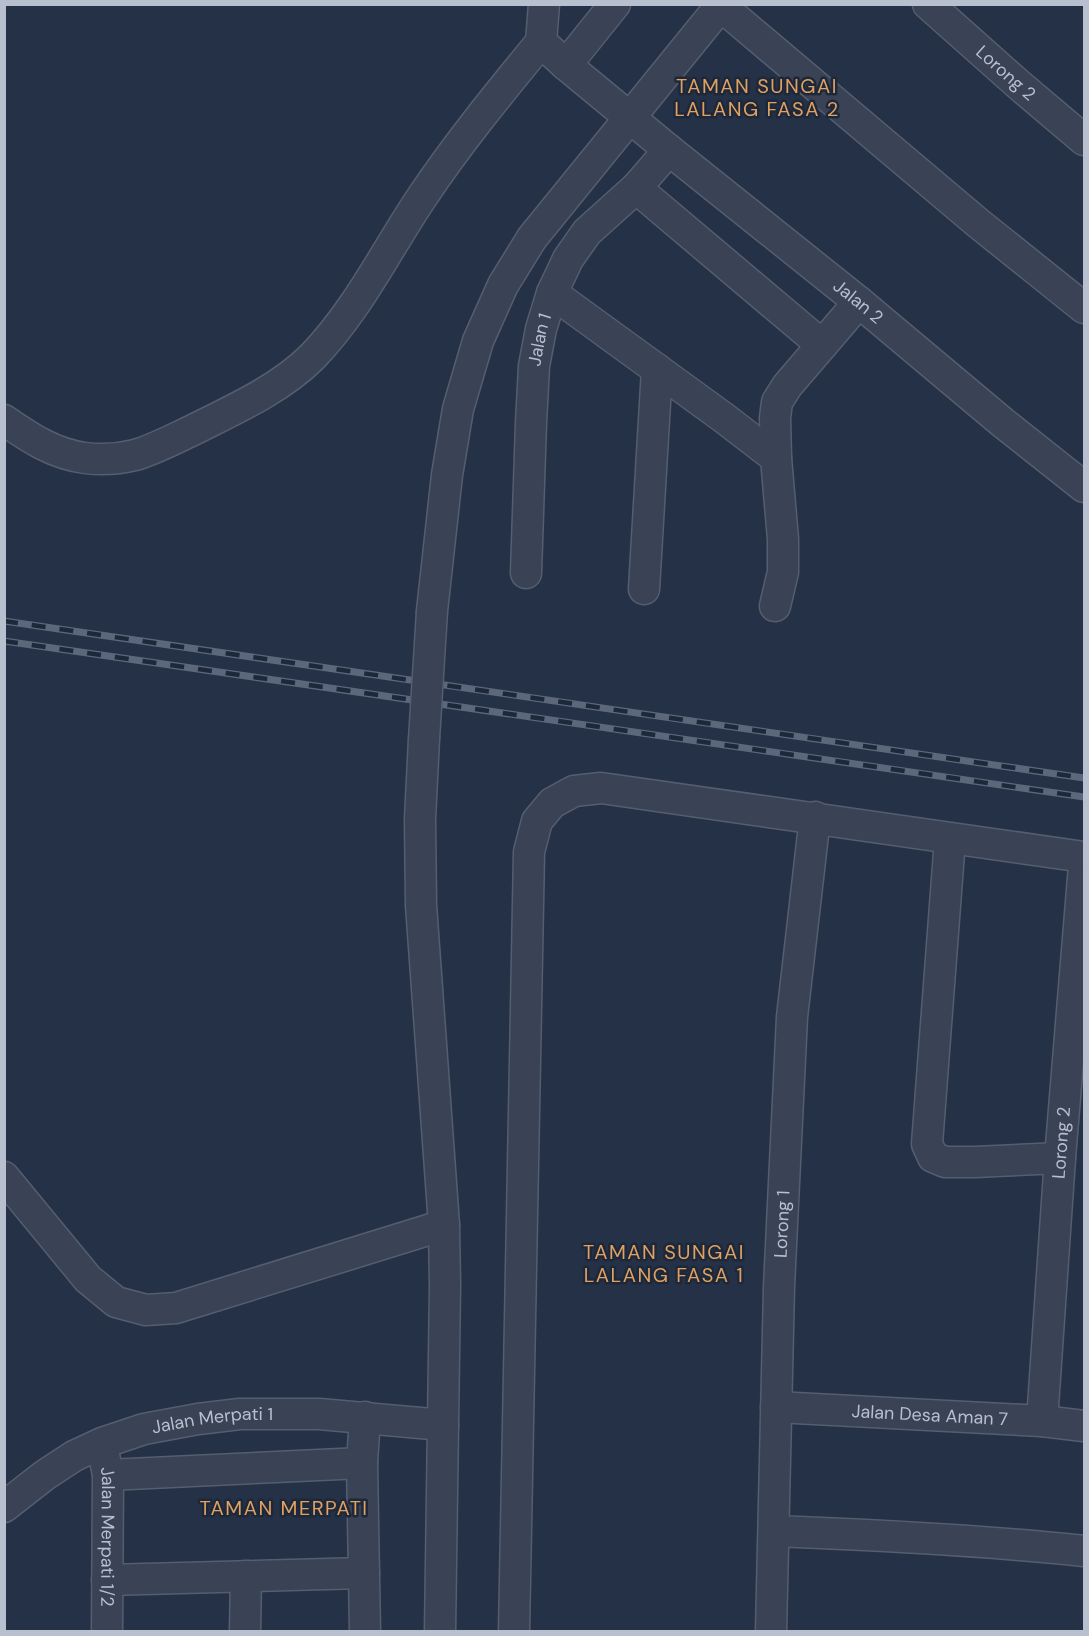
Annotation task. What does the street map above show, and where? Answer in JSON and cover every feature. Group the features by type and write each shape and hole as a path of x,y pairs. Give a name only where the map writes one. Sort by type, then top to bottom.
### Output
{"street":[{"path":"4,420 57,452 85,458 109,459 136,455 237,408 286,378 312,357 334,332 423,196 541,42 544,4"},
{"path":"566,65 615,4"},
{"name":"Lorong 2","path":"928,4 1084,140"},
{"path":"440,1632 444,1226 421,905 420,819 432,611 447,475 458,409 478,341 503,285 532,238 722,5 969,216 1084,309"},
{"name":"Jalan 2","path":"541,42 669,150 1084,487"},
{"name":"Jalan 1","path":"526,573 534,366 541,329 552,293 568,259 587,232 636,188 669,150"},
{"path":"636,188 822,345"},
{"path":"552,293 776,458"},
{"path":"775,606 783,572 776,458 777,402 787,386 859,302"},
{"path":"644,589 657,369"},
{"path":"514,1632 529,852 537,821 552,803 574,791 601,788 1084,857"},
{"name":"Lorong 1","path":"771,1632 779,1287 792,1017 815,817"},
{"path":"950,839 927,1143 933,1157 945,1162 1060,1158"},
{"name":"Lorong 2","path":"1042,1421 1060,1158 1084,865"},
{"path":"4,1177 88,1279 116,1302 146,1310 176,1308 444,1226"},
{"name":"Jalan Desa Aman 7","path":"776,1407 1042,1421 1084,1426"},
{"name":"Jalan Merpati 1","path":"4,1507 74,1456 102,1443 144,1429 240,1414 319,1414 443,1425"},
{"path":"365,1417 362,1463 365,1632"},
{"name":"Jalan Merpati 1/2","path":"102,1443 108,1475 107,1632"},
{"path":"108,1475 362,1463"},
{"path":"774,1531 916,1537 1084,1551"},
{"path":"108,1580 364,1573"},
{"path":"245,1632 246,1576"}],"railway":[{"path":"4,621 1084,778"},
{"path":"4,641 1084,797"}],"district":[{"name":"TAMAN SUNGAI LALANG FASA 2","path":"757,98"},
{"name":"TAMAN SUNGAI LALANG FASA 1","path":"664,1264"},
{"name":"TAMAN MERPATI","path":"284,1508"}]}
